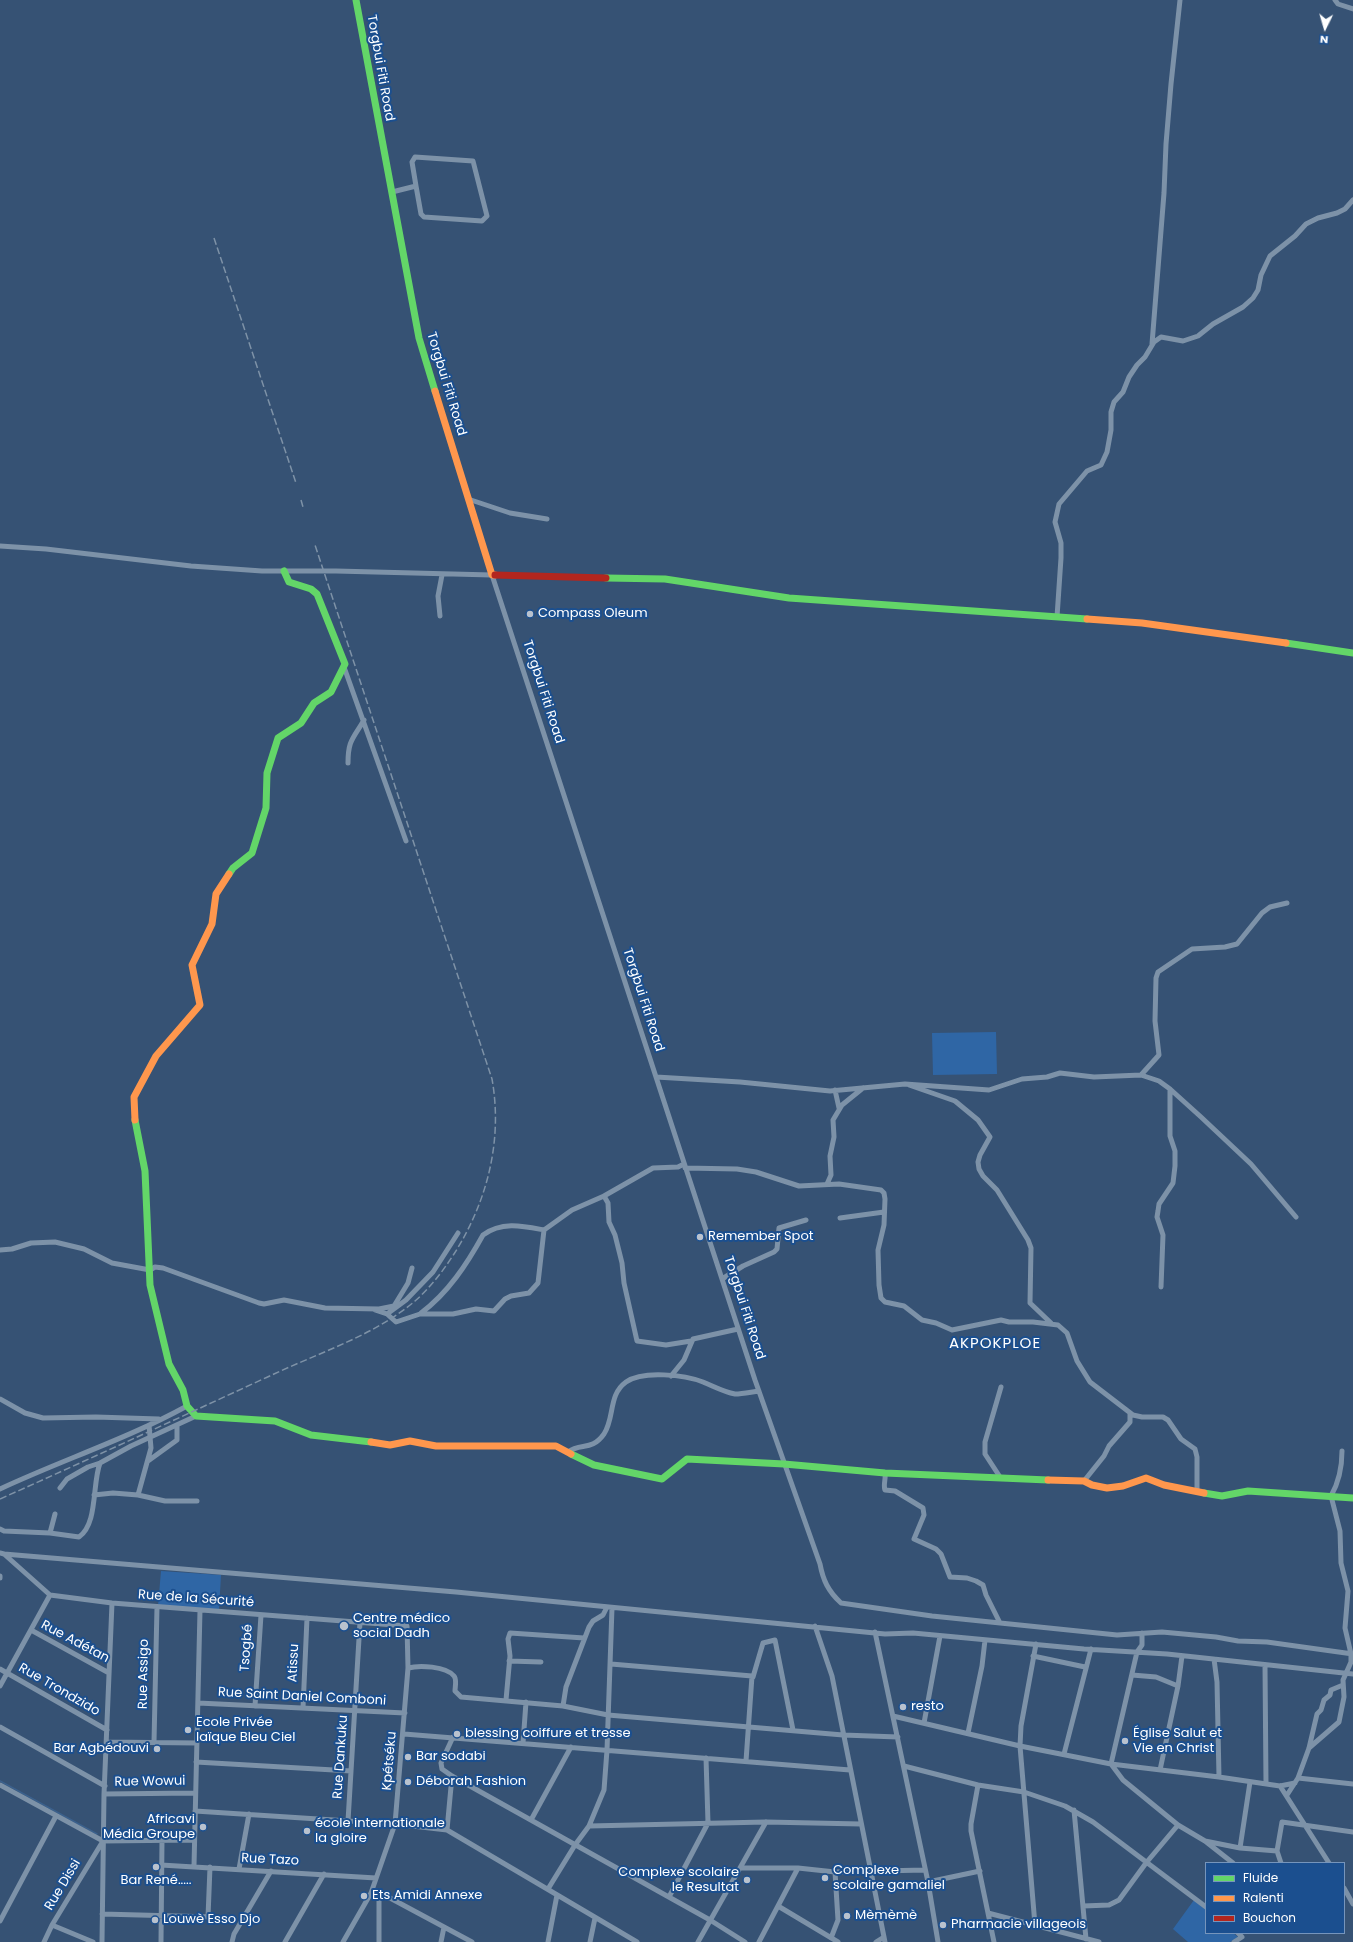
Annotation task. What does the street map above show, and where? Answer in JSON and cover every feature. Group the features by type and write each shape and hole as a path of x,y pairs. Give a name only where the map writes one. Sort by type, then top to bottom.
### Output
{"street":[{"name":"Torgbui Fiti Road","path":"356,0 419,338 492,575 738,1329 820,1564 823,1580 831,1594 841,1603 932,1616 1117,1635 1162,1632 1216,1637 1238,1641 1267,1642 1352,1654"},
{"path":"1152,345 1170,99 1180,0"},
{"path":"1335,0 1338,4 1353,9"},
{"path":"415,157 473,161 487,216 482,221 424,217 421,214 416,186 412,162 415,157"},
{"path":"392,192 416,186"},
{"path":"1057,617 1061,550 1055,522 1059,504 1087,472 1101,465 1107,452 1111,430 1111,412 1114,402 1123,392 1129,377 1137,365 1160,337 1183,341 1198,336 1213,324 1243,307 1253,298 1258,290 1261,276 1270,256 1295,236 1306,224 1318,218 1345,210 1353,200"},
{"path":"468,499 510,513 547,520"},
{"path":"0,546 46,549 191,566 262,571 336,571 442,575 665,579 789,598 1142,623 1353,653"},
{"path":"284,571 289,582 312,589 317,594 339,646 350,686 364,720 406,841"},
{"path":"440,616 438,596 442,575"},
{"path":"196,1416 187,1406 183,1390 169,1364 150,1285 145,1171 134,1114 134,1097 156,1056 200,1005 192,965 212,924 216,894 233,868 252,853 266,808 267,773 278,738 300,723 314,703 331,692 344,666"},
{"path":"348,763 348,754 352,737 364,720"},
{"path":"1141,1075 1159,1055 1154,1021 1156,978 1158,972 1192,949 1207,949 1237,944 1262,912 1287,903"},
{"path":"656,1077 835,1090 905,1084 989,1090 1022,1078 1047,1077 1060,1073 1094,1077 1141,1075 1159,1081 1170,1089 1251,1164 1296,1217"},
{"path":"905,1084 955,1101 978,1120 988,1133 990,1137 980,1155 978,1162 979,1169 983,1176 997,1190 1028,1240 1031,1248 1030,1303 1052,1324"},
{"path":"827,1184 831,1175 830,1156 834,1137 833,1120 839,1108 864,1088"},
{"path":"1161,1287 1163,1234 1157,1217 1159,1204 1173,1183 1175,1166 1175,1151 1170,1136 1170,1089"},
{"path":"835,1090 839,1108"},
{"path":"420,1314 438,1299 456,1278 483,1235 487,1232 507,1224 544,1230 572,1210 604,1196 653,1168 685,1166 737,1168 756,1172 799,1186 808,1187 839,1184 881,1190 884,1193 885,1199 884,1225 878,1250 879,1285 881,1298 885,1302 904,1306 922,1320 936,1323 952,1330 1002,1320 1009,1322 1058,1325 1067,1333 1077,1361 1090,1382 1130,1413 1142,1417 1163,1418 1168,1420 1181,1439 1195,1449 1197,1456 1197,1491"},
{"path":"831,1175 839,1184"},
{"path":"604,1196 608,1203 609,1222 615,1235 622,1262 624,1283 637,1341 666,1345 691,1341"},
{"path":"840,1218 884,1212"},
{"path":"722,1279 743,1266 774,1252 776,1249 780,1228 806,1220"},
{"path":"373,1309 387,1314 396,1322 420,1314 453,1314 476,1309 494,1311 511,1296 529,1293 538,1283 544,1230"},
{"path":"387,1314 406,1300 433,1272 458,1233"},
{"path":"0,1250 12,1249 32,1243 55,1242 84,1249 112,1263 150,1270 156,1267 164,1268 238,1296 264,1304 284,1300 314,1307 373,1309 394,1306 408,1283 412,1268"},
{"path":"670,1376 684,1360 691,1341 697,1336 738,1329"},
{"path":"568,1452 575,1448 590,1446 596,1443 604,1434 610,1420 614,1397 620,1387 628,1381 647,1376 688,1377 734,1394 759,1391"},
{"path":"1000,1477 985,1454 985,1442 1001,1387"},
{"path":"0,1400 25,1413 43,1418 96,1417 160,1420"},
{"path":"0,1489 27,1476 93,1451 187,1406"},
{"path":"1084,1481 1104,1456 1108,1446 1130,1422 1130,1413"},
{"path":"60,1488 67,1479 88,1467 100,1463 196,1416 275,1421 312,1434 390,1445 410,1441 436,1446 556,1446 594,1465 662,1479 687,1459 784,1464 885,1473 1084,1481 1095,1487 1119,1488 1146,1478 1164,1485 1222,1496 1248,1491 1353,1498"},
{"path":"138,1495 148,1461 151,1438 149,1425"},
{"path":"148,1461 177,1440 177,1426"},
{"path":"1309,1748 1339,1722 1344,1698 1343,1685 1351,1662 1352,1654 1345,1628 1348,1591 1340,1563 1340,1531 1331,1496 1336,1486 1341,1469 1342,1451"},
{"path":"0,1530 50,1533 79,1537 82,1535 93,1512 94,1495 100,1463"},
{"path":"885,1473 885,1490 901,1494 924,1508 925,1512 914,1539 936,1549 941,1554 950,1577 967,1578 983,1585 986,1595 1000,1623"},
{"path":"94,1495 114,1492 138,1495 165,1501 197,1501"},
{"path":"50,1533 54,1514"},
{"path":"0,1686 50,1595 2,1554"},
{"path":"2,1554 264,1575 875,1632 1137,1652 1353,1674"},
{"name":"Rue de la Sécurité","path":"50,1595 157,1607 407,1626"},
{"path":"102,1942 104,1794 112,1603"},
{"name":"Rue Assigo","path":"154,1742 157,1607"},
{"path":"563,1706 566,1687 591,1623 602,1616 610,1607"},
{"path":"548,1889 575,1844 589,1826 604,1790 610,1664 610,1607"},
{"path":"194,1866 200,1610"},
{"name":"Tsogbé","path":"255,1706 261,1615"},
{"name":"Atissu","path":"303,1708 308,1618"},
{"name":"Rue Dankuku","path":"348,1821 360,1622"},
{"name":"Kpétséku","path":"343,1942 371,1893 395,1824 406,1713 408,1668 407,1626"},
{"path":"815,1626 832,1676 842,1735 884,1940 876,1942"},
{"name":"Rue Adétan","path":"31,1630 109,1672"},
{"path":"506,1700 509,1661 508,1639 512,1632 584,1638"},
{"path":"875,1632 928,1882 938,1942"},
{"path":"1111,1764 1137,1652 1142,1645 1142,1633"},
{"path":"924,1723 940,1636"},
{"path":"746,1761 753,1677 763,1643 775,1640 793,1730"},
{"path":"968,1733 982,1666 985,1640"},
{"path":"1035,1924 1020,1746 1020,1726 1036,1644"},
{"path":"1064,1754 1085,1667 1091,1649"},
{"path":"1033,1656 1085,1667"},
{"path":"1160,1770 1178,1686 1182,1656"},
{"path":"1214,1659 1217,1682 1219,1776"},
{"path":"509,1661 541,1662"},
{"path":"610,1664 753,1677"},
{"path":"1265,1665 1266,1784"},
{"path":"408,1668 433,1667 451,1674 455,1678 455,1691 461,1697 563,1706 608,1714 842,1735 898,1738"},
{"name":"Rue Trondzido","path":"0,1669 107,1730"},
{"path":"1132,1675 1156,1677 1178,1686"},
{"path":"1287,1795 1296,1780 1309,1748 1317,1714 1321,1710 1324,1700 1330,1695 1331,1690 1343,1685"},
{"path":"523,1743 526,1702"},
{"name":"Rue Saint Daniel Comboni","path":"198,1703 406,1713"},
{"path":"893,1716 1020,1746 1111,1764 1219,1776 1280,1786 1296,1780 1353,1784"},
{"path":"0,1727 105,1786"},
{"path":"404,1734 850,1770"},
{"path":"453,1738 441,1763 442,1769 452,1776 710,1920 745,1942"},
{"path":"107,1742 197,1743"},
{"path":"531,1820 571,1747"},
{"path":"668,1897 708,1823 706,1758"},
{"path":"196,1762 351,1770"},
{"path":"1111,1764 1123,1780 1178,1825 1204,1841 1232,1862"},
{"path":"904,1766 978,1785 1024,1792 1074,1810 1093,1822 1205,1906"},
{"path":"446,1830 452,1776"},
{"path":"1240,1848 1250,1782"},
{"path":"978,1785 971,1824 994,1942"},
{"path":"1280,1786 1328,1862"},
{"path":"1,1788 103,1841 194,1840"},
{"name":"Rue Wowui","path":"104,1794 195,1793"},
{"path":"1074,1810 1086,1938"},
{"path":"195,1811 395,1824 446,1830 637,1942"},
{"path":"239,1869 249,1814"},
{"path":"1,1918 56,1816"},
{"path":"589,1826 766,1822 861,1824"},
{"path":"698,1942 766,1822"},
{"path":"1281,1862 1277,1851 1282,1822 1305,1824 1353,1832"},
{"path":"1083,1906 1109,1905 1120,1900 1146,1863 1178,1825"},
{"path":"160,1942 162,1840"},
{"name":"Rue Dissi","path":"44,1942 103,1841"},
{"path":"1204,1841 1240,1848 1277,1851"},
{"name":"Rue Tazo","path":"162,1865 376,1878"},
{"path":"208,1917 210,1867"},
{"path":"740,1868 798,1868 836,1872 925,1870"},
{"path":"759,1942 798,1868"},
{"path":"232,1942 234,1934 271,1871"},
{"path":"928,1882 980,1871"},
{"path":"831,1938 838,1920 836,1872"},
{"path":"285,1942 324,1874"},
{"path":"1345,1890 1353,1904"},
{"path":"371,1893 379,1897 390,1898 472,1942"},
{"path":"548,1942 557,1895"},
{"path":"379,1897 379,1942"},
{"path":"778,1906 838,1942"},
{"path":"988,1913 1035,1924 1099,1942"},
{"path":"102,1914 161,1914 214,1918"},
{"path":"590,1942 595,1918"},
{"path":"52,1926 93,1942"},
{"path":"441,1942 444,1928"},
{"path":"1234,1942 1242,1937 1239,1934"}],"shaded area":[{"path":"996,1032 997,1074 933,1075 932,1033"},
{"path":"161,1571 221,1575 219,1610 158,1606"},
{"path":"1194,1900 1205,1909 1205,1934 1234,1934 1238,1937 1230,1942 1188,1942 1173,1929"}],"waterway":[{"path":"0,1781 97,1834"}],"railway":[{"path":"214,238 296,483"},
{"path":"301,500 303,507"},
{"path":"0,1499 347,1342 383,1324 415,1301 426,1291 441,1273 466,1234 483,1192 490,1170 494,1148 495,1102 492,1079 315,545"}],"traffic: fast":[{"path":"356,0 419,338 435,391"},
{"path":"229,874 233,868 252,853 266,808 267,773 278,738 301,723 314,703 331,692 345,664 317,594 311,589 289,582 284,571"},
{"path":"606,578 665,579 789,598 1087,619"},
{"path":"1286,643 1353,653"},
{"path":"135,1120 145,1171 150,1285 169,1364 183,1390 187,1406 196,1416 275,1421 311,1435 371,1442"},
{"path":"571,1454 594,1465 662,1479 687,1459 784,1464 885,1473 1048,1480"},
{"path":"1204,1493 1222,1496 1248,1491 1353,1498"}],"traffic: slow":[{"path":"435,391 492,575 495,575"},
{"path":"1087,619 1142,623 1286,643"},
{"path":"135,1120 134,1097 156,1056 200,1005 192,965 212,924 216,894 229,874"},
{"path":"371,1442 390,1445 410,1441 436,1446 556,1446 571,1454"},
{"path":"1048,1480 1084,1481 1092,1485 1107,1488 1123,1486 1146,1478 1164,1485 1204,1493"}],"traffic: jam":[{"path":"495,575 606,578"}],"place":[{"name":"Compass Oleum","path":"530,614"},
{"name":"Remember Spot","path":"700,1237"},
{"name":"Centre médico social Dadh","path":"344,1626"},
{"name":"resto","path":"903,1707"},
{"name":"Ecole Privée laïque Bleu Ciel","path":"188,1730"},
{"name":"blessing coiffure et tresse","path":"457,1734"},
{"name":"Église Salut et Vie en Christ","path":"1125,1741"},
{"name":"Bar Agbédouvi","path":"157,1749"},
{"name":"Bar sodabi","path":"408,1757"},
{"name":"Déborah Fashion","path":"408,1782"},
{"name":"Africavi Média Groupe","path":"203,1827"},
{"name":"école internationale la gloire","path":"307,1831"},
{"name":"Bar René.....","path":"156,1867"},
{"name":"Complexe scolaire gamaliel","path":"825,1878"},
{"name":"Complexe scolaire le Resultat","path":"747,1880"},
{"name":"Ets Amidi Annexe","path":"364,1896"},
{"name":"Mèmèmè","path":"847,1916"},
{"name":"Louwè Esso Djo","path":"155,1920"},
{"name":"Pharmacie villageois","path":"943,1925"}],"district":[{"name":"AKPOKPLOE","path":"995,1344"}]}
